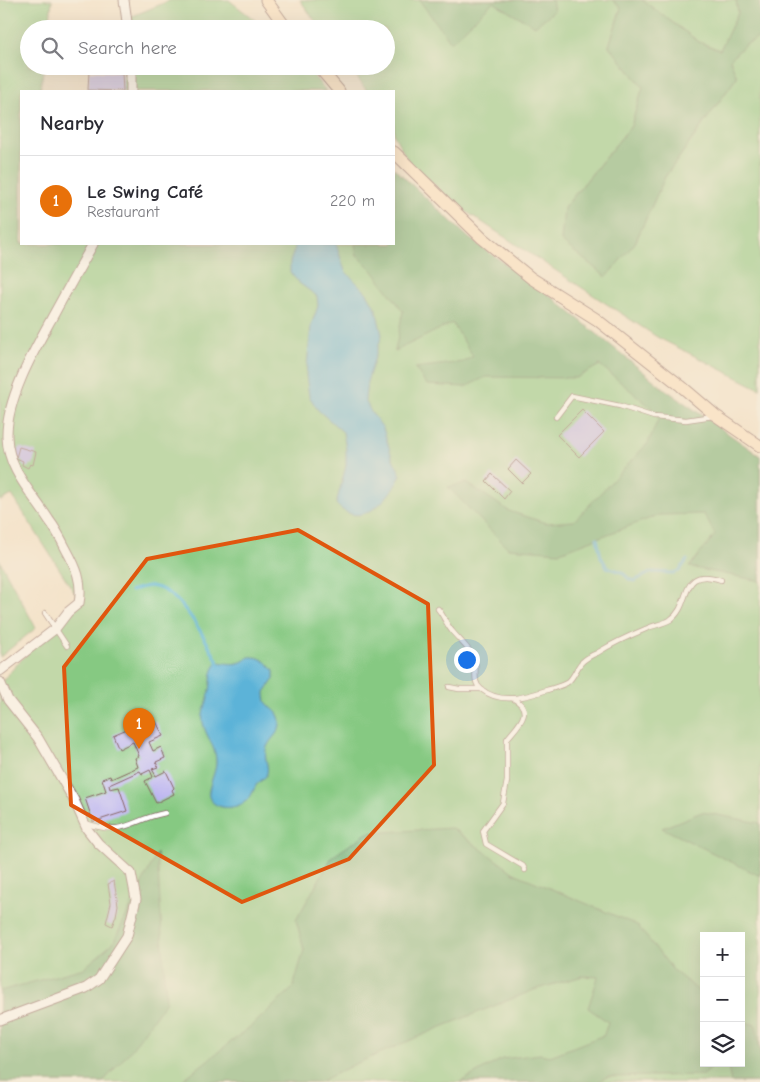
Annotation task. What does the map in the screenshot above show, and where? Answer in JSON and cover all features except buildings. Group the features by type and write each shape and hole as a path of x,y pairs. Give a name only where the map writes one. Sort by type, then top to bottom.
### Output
{"street":[{"path":"124,0 127,20"},
{"path":"266,0 280,20"},
{"path":"131,75 131,90"},
{"path":"326,75 338,90"},
{"path":"395,153 482,238 524,272 596,319 681,386 714,416 760,446"},
{"path":"0,671 55,629 68,612 79,603 80,586 75,565 50,520 24,486 13,466 7,436 8,422 15,397 38,344 92,245"},
{"path":"0,682 8,700 38,738 74,800 84,823 98,843 131,873 136,899 127,936 99,979 86,988 0,1020"}],"lane":[{"path":"556,417 572,396 620,406 654,417 686,420 714,416"},
{"path":"449,687 480,689 491,695 513,698 532,695 569,681 580,664 598,652 669,620 675,615 680,606 686,588 698,577 709,576 721,580"},
{"path":"438,609 444,616 450,629 472,654 475,661 476,682 480,689"},
{"path":"45,613 67,646"},
{"path":"513,698 521,703 524,717 519,726 507,739 507,781 503,804 483,831 486,844 524,866 525,870"},
{"path":"84,823 107,830 119,829 165,813"}],"highlighted area":[{"path":"298,530 428,604 434,765 349,859 242,902 71,805 64,667 147,559"}],"green space":[{"path":"0,0 52,0 50,20 20,20 20,75 43,75 40,90 20,90 20,245 395,244 490,283 760,465 760,1082 0,1082 0,683 78,598 12,495 0,501"},
{"path":"171,0 229,0 255,20 128,20 128,18"},
{"path":"300,0 612,0 621,8 609,46 643,87 631,126 564,208 635,243 665,177 737,77 730,60 744,45 760,37 760,389 657,337 456,205 407,159 395,137 395,90 366,90 355,75 395,75 395,20 314,20"},
{"path":"419,0 552,0 554,11 535,26 493,2 451,42"},
{"path":"612,0 642,0 699,42 720,50 738,13 736,0 760,0 760,37 744,45 730,60 737,77 665,177 635,243 606,277 561,241 564,208 631,126 643,87 609,46 621,8"},
{"path":"642,0 736,0 738,13 720,50 699,42"},
{"path":"124,75 313,75 325,90 123,90"},
{"path":"395,169 469,238 553,298 662,387 760,456 760,581 689,567 715,535 704,514 659,515 560,552 508,548 448,487 467,483 509,511 546,523 574,521 648,443 660,415 600,365 576,378 486,377 465,387 427,385 415,368 463,362 473,356 452,323 395,351 403,311 373,271 357,255 355,245 395,245"},
{"path":"0,561 36,628 0,657"},
{"path":"702,812 760,823 760,876 662,828"},
{"path":"452,828 514,873 637,925 674,971 700,992 700,1067 713,1067 704,1075 607,1077 597,1082 460,1082 502,1059 540,1054 550,1056 604,1035 608,1022 588,1008 598,977 583,976 534,990 439,1028 353,1065 320,1082 180,1082 256,1022 293,988 304,950 296,920 332,857 367,833"},
{"path":"157,853 166,1001 132,1049 103,1082 0,1082 0,991 84,968 113,943"},
{"path":"745,1022 756,1025 760,1053 760,1082 731,1082 728,1067 745,1067"}],"water":[{"path":"294,245 336,245 345,271 367,293 376,309 382,335 367,382 365,400 383,428 392,457 401,475 382,502 364,513 355,515 345,512 336,504 346,466 346,449 343,432 318,410 309,396 306,375 311,326 318,306 317,296 299,283 290,272 290,262"},
{"path":"249,657 263,660 274,671 274,679 265,692 265,698 267,703 277,712 280,725 266,751 268,769 266,776 257,784 246,801 230,807 218,806 209,796 216,767 216,758 204,728 203,715 212,674 218,662 238,663"}],"waterway":[{"path":"597,538 601,557 607,567 622,572 634,581 652,572 673,573 679,571 687,560"},
{"path":"131,591 150,586 161,589 171,595 199,628 218,662"}],"place":[{"name":"Le Swing Café","path":"139,749"}]}
